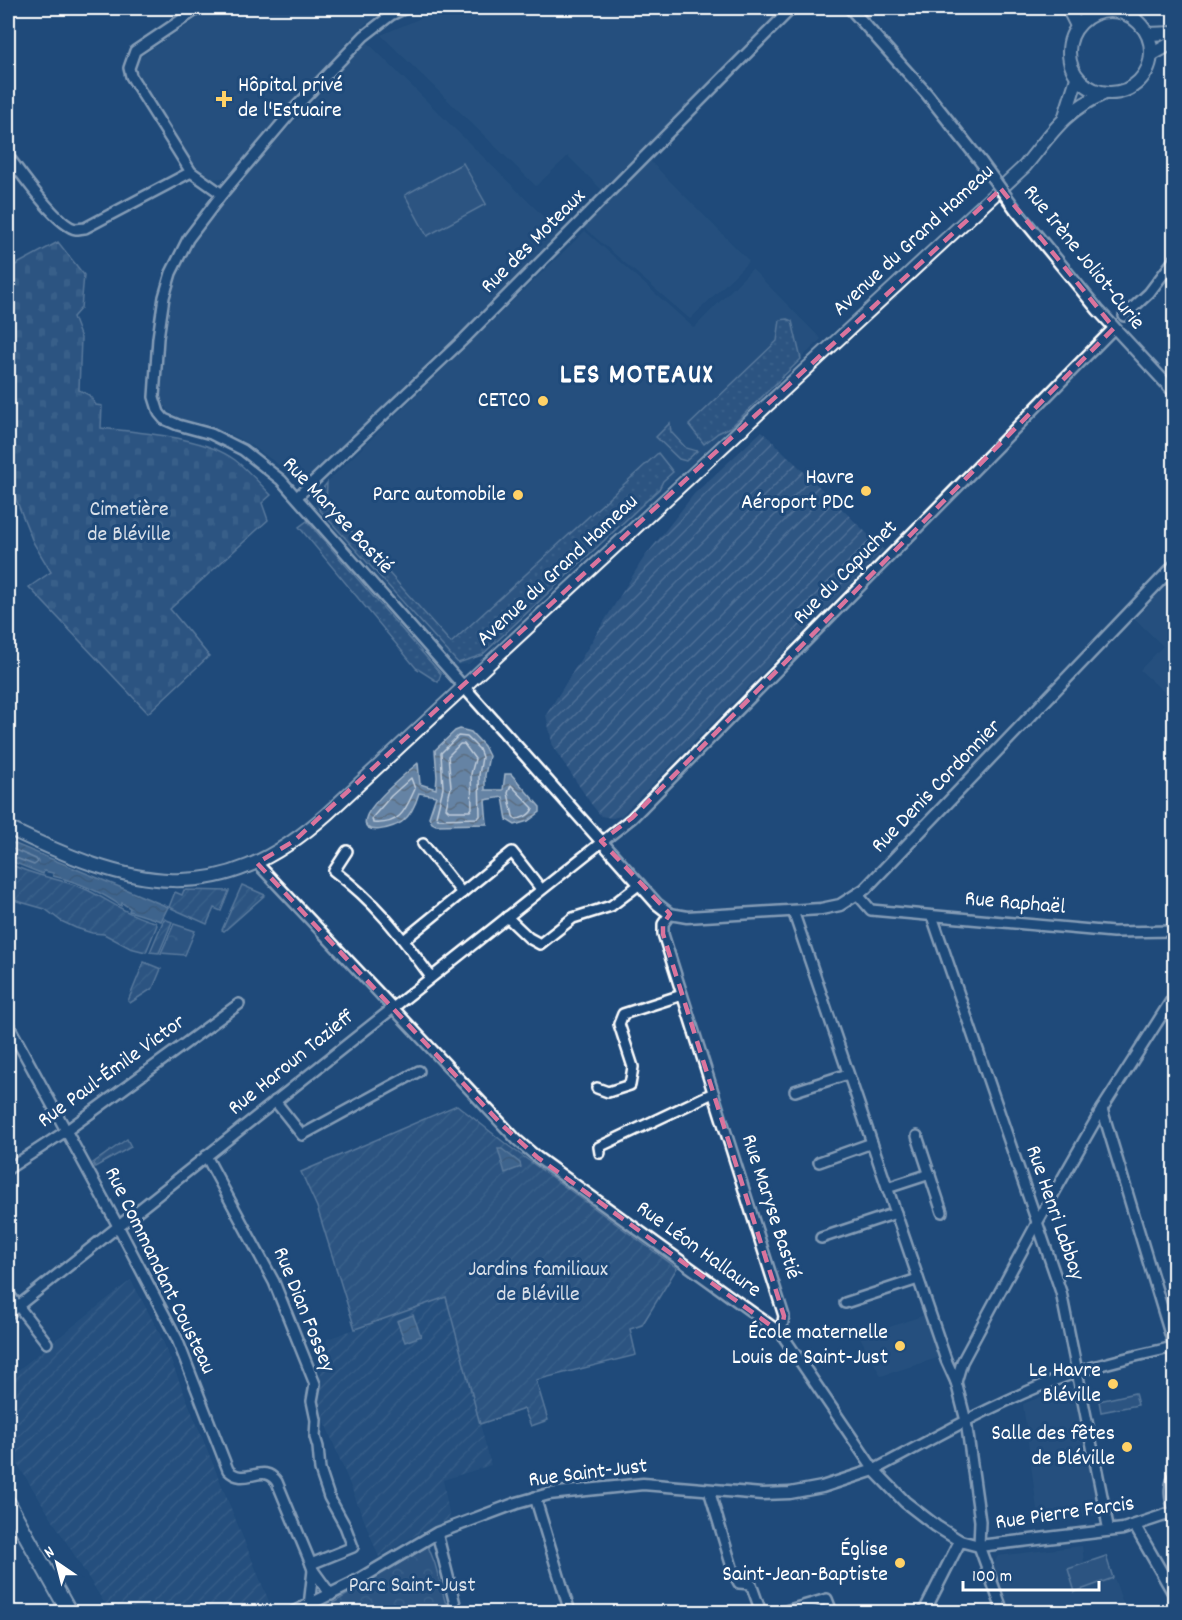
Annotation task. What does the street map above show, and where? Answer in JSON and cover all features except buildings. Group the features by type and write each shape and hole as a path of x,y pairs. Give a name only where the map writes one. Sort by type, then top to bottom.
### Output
{"main road":[{"path":"1068,8 1077,26"},
{"path":"1083,8 1095,13"},
{"path":"1105,93 1089,88 1077,78 1072,70 1068,52 1069,43 1077,26 1083,20 1095,13 1116,9 1135,13 1148,34 1151,55 1174,42"},
{"path":"1148,34 1174,33"},
{"name":"Avenue du Grand Hameau","path":"8,828 98,866 147,879 174,880 230,873 257,863 286,847 315,825 1025,166 1065,116 1085,102 1105,93 1124,91 1132,87 1145,73 1151,55"},
{"name":"Avenue du Grand Hameau","path":"1065,116 1077,78"},
{"path":"8,1503 69,1612"}],"street":[{"path":"199,8 135,51 129,68 131,76 191,172 222,194"},
{"name":"Rue Maryse Bastié","path":"406,8 392,15 364,36 294,109 188,238 171,273 164,297 158,338 154,397 159,413 164,419 211,434 243,450 281,480 657,904 670,914 663,924 663,934 784,1316 780,1333"},
{"name":"Rue des Moteaux","path":"297,497 464,339 792,8"},
{"name":"Rue Irène Joliot-Curie","path":"850,8 927,94 1072,279 1174,392"},
{"path":"8,156 51,210 65,224 75,229 85,228 191,172"},
{"path":"1124,316 1149,293 1174,260"},
{"name":"Rue du Capuchet","path":"601,841 632,818 1114,328"},
{"name":"Rue Denis Cordonnier","path":"670,914 687,917 821,909 840,905 858,896 1174,566"},
{"name":"Rue Haroun Tazieff","path":"8,1314 601,841"},
{"path":"423,844 462,893"},
{"path":"347,851 334,872 360,891 383,913 431,977"},
{"path":"404,940 512,852 542,889"},
{"name":"Rue Léon Hallaure","path":"257,863 503,1126 537,1157 780,1333 874,1470 905,1502 960,1541"},
{"path":"507,916 529,938 540,944 573,918 611,906 640,884"},
{"name":"Rue Raphaël","path":"858,896 871,910 1113,932 1174,931"},
{"path":"793,911 946,1360 956,1382 966,1421 980,1521 979,1546 1003,1612"},
{"name":"Rue Henri Labbay","path":"932,916 1061,1292 1109,1531"},
{"path":"597,1088 608,1092 630,1085 633,1067 619,1024 623,1014 682,994"},
{"path":"956,1382 962,1362 1037,1223 1102,1109 1174,996"},
{"name":"Rue Paul-Émile Victor","path":"8,1169 66,1131 239,1004"},
{"name":"Rue Commandant Cousteau","path":"8,1024 177,1340 228,1470 242,1478 259,1473 274,1477 312,1567 331,1595"},
{"path":"276,1101 303,1135 419,1071"},
{"path":"795,1091 848,1074"},
{"path":"600,1153 599,1147 713,1093"},
{"path":"1102,1109 1174,1347 1174,1361"},
{"path":"917,1136 942,1212"},
{"path":"819,1162 872,1143"},
{"name":"Rue Dian Fossey","path":"206,1156 274,1281 315,1384 312,1401 320,1470 329,1497 345,1526 353,1547 312,1567"},
{"path":"887,1188 930,1174"},
{"path":"821,1238 896,1213"},
{"path":"845,1303 918,1279"},
{"path":"8,1293 47,1343"},
{"path":"874,1470 966,1421 1038,1387 1077,1372 1174,1347"},
{"name":"Rue Saint-Just","path":"294,1612 331,1595 437,1533 535,1497 643,1484 762,1494 790,1493 822,1487 874,1470"},
{"path":"1174,1476 1170,1485 1170,1499 1174,1511"},
{"path":"709,1490 734,1574 739,1582 751,1584 761,1612"},
{"path":"535,1497 570,1612"},
{"name":"Rue Pierre Farcis","path":"960,1541 979,1546 1109,1531 1135,1526 1174,1511"},
{"path":"1135,1526 1174,1594"},
{"path":"437,1533 457,1612"},
{"path":"924,1612 960,1541"},
{"name":"Rue Commandant Cousteau","path":"309,1606 312,1567"},
{"path":"782,1612 827,1599 832,1612"}],"highlighted area":[{"path":"1001,189 1114,328 632,818 601,841 670,914 663,924 663,934 784,1316 781,1333 537,1157 503,1126 257,863 294,841"}],"shaded area":[{"name":"Hôpital privé de l'Estuaire","path":"213,8 389,8 365,24 348,41 227,177 213,179 194,165 135,71 138,59"},
{"path":"445,8 792,8 651,162 749,261 690,319 574,219 602,190 568,156 536,186 381,35"},
{"path":"367,42 561,234 465,332 460,331 456,334 456,341 446,351 441,349 429,361 431,365 322,468 311,474 297,475 229,433 179,418 167,410 160,394 170,304 184,260 205,227 241,180"},
{"path":"585,231 694,328 752,269 821,339 731,427 469,664 455,665 315,506 320,489"},
{"path":"762,431 884,550 621,816 612,818 601,816 553,747 546,715 643,559 694,494"},
{"path":"1174,577 1174,701 1140,670 1163,646 1135,619"},
{"path":"131,1280 160,1334 270,1604 249,1612 110,1612 8,1449 8,1378"},
{"path":"446,1297 491,1465 443,1480 450,1519 414,1536 379,1557 316,1400 327,1339"},
{"name":"École maternelle Louis de Saint-Just","path":"925,1315 940,1357 881,1376 860,1337"},
{"path":"1068,1386 1073,1389 1099,1515 1039,1524 1023,1404"},
{"path":"1082,1546 1084,1562 1106,1555 1126,1612 1007,1612 992,1568 998,1556"}],"green space":[{"path":"463,163 486,204 427,236 405,195"},
{"name":"Cimetière de Bléville","path":"58,242 84,275 81,308 73,317 81,338 79,390 89,395 96,405 102,406 101,428 171,437 222,452 235,460 271,495 262,503 268,520 170,609 209,656 148,713 29,587 51,572 33,542 8,479 8,269"},
{"path":"780,320 792,321 801,359 731,427 718,433 704,444 689,425 777,341"},
{"path":"670,423 671,432 686,448 697,451 686,461 679,459 656,437"},
{"path":"658,453 673,472 663,481 659,489 482,655 458,663 319,509 319,493 327,483 326,502 451,643"},
{"path":"307,521 441,674 438,682 416,668 299,527"},
{"path":"8,863 26,871 83,888 127,912 155,922 157,925 146,952 130,948 104,934 76,928 61,921 45,909 17,901 8,895"},
{"path":"242,885 265,895 224,931 222,930"},
{"path":"184,890 229,891 221,911 214,908 207,924 169,907 175,892 182,895"},
{"path":"164,919 172,922 159,953 150,952"},
{"path":"174,924 195,931 185,955 161,953"},
{"path":"144,962 161,969 153,988 130,1003 128,1001"},
{"name":"Jardins familiaux de Bléville","path":"457,1105 506,1144 677,1268 642,1325 630,1329 636,1355 536,1380 548,1420 531,1426 524,1409 480,1424 446,1297 355,1329 317,1207 301,1172"},
{"path":"127,1139 131,1147 95,1167 93,1163"},
{"path":"1135,1393 1138,1405 1101,1412 1099,1401"},
{"name":"Parc Saint-Just","path":"428,1546 448,1612 318,1612"},
{"path":"1106,1556 1113,1578 1075,1592 1068,1569"}],"water":[{"path":"460,729 471,732 484,746 489,756 485,790 503,790 505,774 511,774 540,807 540,812 528,821 515,825 507,820 503,797 485,800 487,824 436,825 429,817 436,796 419,793 411,812 399,824 379,830 368,828 366,818 374,804 418,763 420,784 436,789 435,750"},
{"path":"8,841 168,907 161,921 129,911 130,908 122,903 121,906 88,888 53,876 53,873 44,871 43,874 8,860"},
{"path":"498,1149 502,1149 520,1163 521,1167 505,1173"},
{"path":"413,1315 421,1336 405,1342 397,1321"}],"place":[{"name":"Hôpital privé de l'Estuaire","path":"224,99"},
{"name":"CETCO","path":"543,401"},
{"name":"Havre Aéroport PDC","path":"866,491"},
{"name":"Parc automobile","path":"518,495"},
{"name":"École maternelle Louis de Saint-Just","path":"900,1346"},
{"name":"Le Havre Bléville","path":"1113,1384"},
{"name":"Salle des fêtes de Bléville","path":"1127,1447"},
{"name":"Église Saint-Jean-Baptiste","path":"900,1563"}],"district":[{"name":"LES MOTEAUX","path":"637,377"}]}
